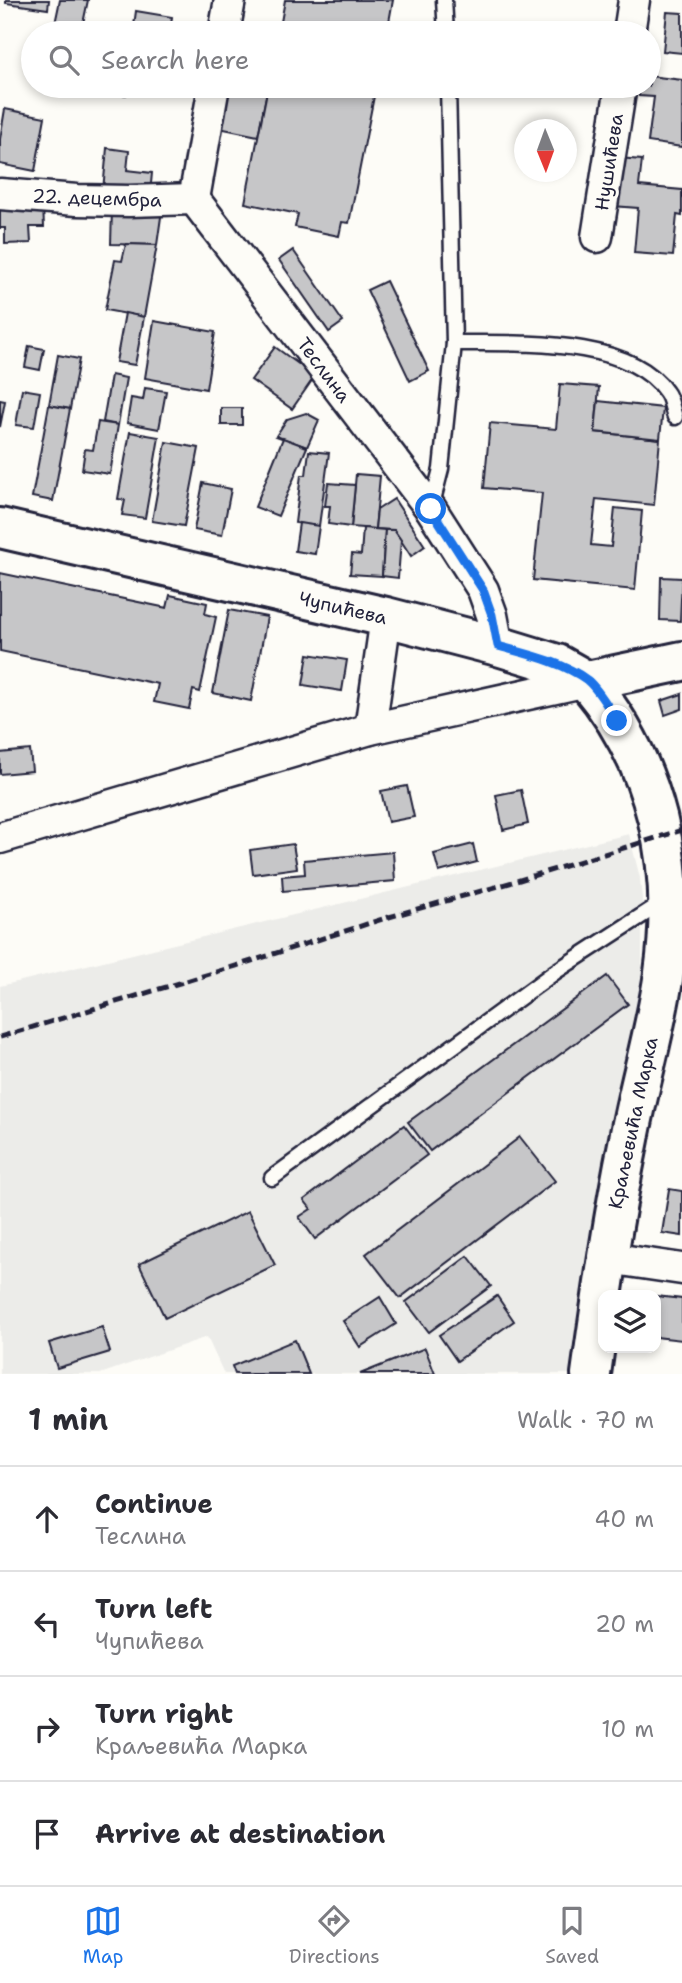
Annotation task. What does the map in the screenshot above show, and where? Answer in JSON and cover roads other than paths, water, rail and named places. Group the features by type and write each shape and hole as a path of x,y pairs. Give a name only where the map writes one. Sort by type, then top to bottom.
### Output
{"street":[{"path":"226,21 230,0"},
{"path":"631,21 634,0"},
{"path":"194,199 212,98"},
{"name":"Нушићева","path":"597,237 619,98"},
{"name":"22. децембра","path":"0,194 90,201 194,199"},
{"name":"Теслина","path":"194,199 431,509 483,590 492,615 498,646"},
{"name":"Чупићева","path":"0,528 386,617 498,646 557,664 587,681"},
{"path":"370,729 386,617"},
{"path":"0,838 370,729 682,661"},
{"name":"Краљевића Марка","path":"587,681 623,730 640,765 652,799 666,858 667,939 673,970 659,1002 633,1117 591,1374"},
{"path":"608,1258 682,1269"}],"lane":[{"path":"444,0 445,21"},
{"path":"431,509 441,469 454,343 448,98"},
{"path":"454,343 562,345 625,360 651,375 667,393 675,417"},
{"path":"272,1178 555,972 667,899"}],"railway":[{"path":"0,1037 682,830"}]}
